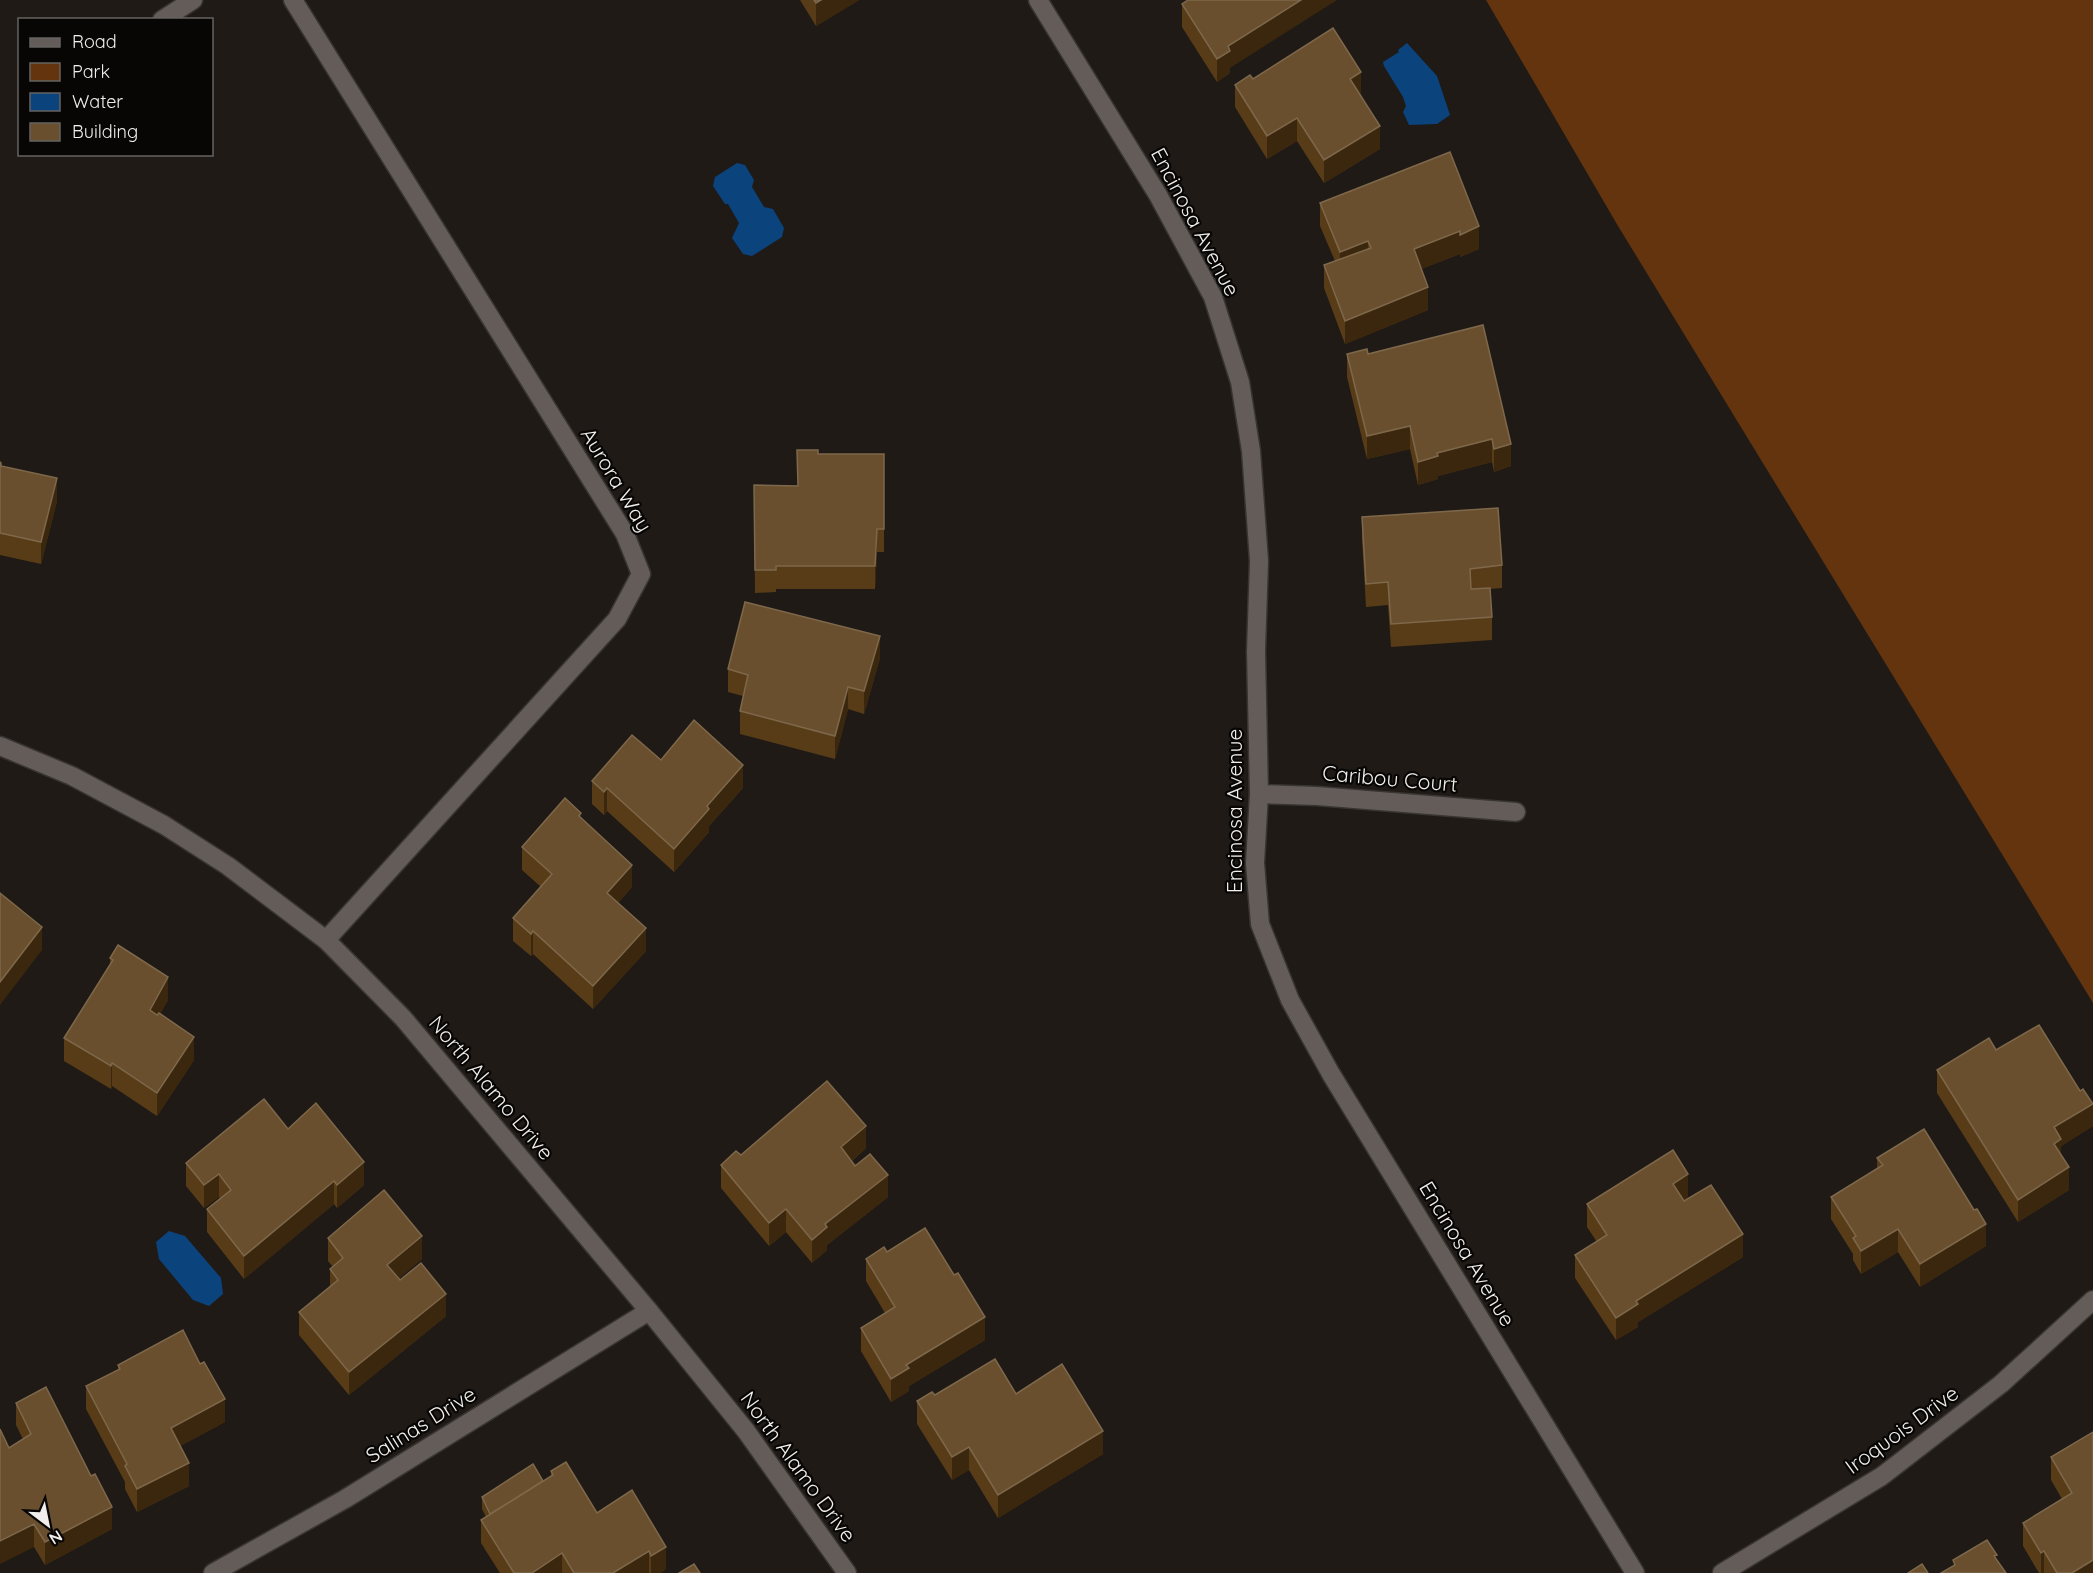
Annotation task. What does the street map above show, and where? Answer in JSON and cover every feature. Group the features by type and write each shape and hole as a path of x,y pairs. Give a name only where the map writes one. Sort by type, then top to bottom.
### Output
{"street":[{"path":"165,18 193,0"},
{"name":"Aurora Way","path":"293,0 625,534 641,574 617,619 326,940"},
{"name":"Encinosa Avenue","path":"1038,0 1158,195 1213,297 1239,382 1251,451 1259,561 1256,651 1259,794 1255,863 1260,924 1290,1000 1337,1084 1635,1573"},
{"name":"North Alamo Drive","path":"0,746 72,776 164,825 228,866 326,940 403,1018 649,1311 746,1431 847,1573"},
{"name":"Caribou Court","path":"1259,794 1317,796 1516,812"},
{"name":"Iroquois Drive","path":"1722,1573 1882,1476 2001,1384 2093,1300"},
{"name":"Salinas Drive","path":"213,1573 345,1499 649,1311"}],"green space":[{"path":"1486,0 2093,0 2093,1003 1618,226"}],"water":[{"path":"1407,43 1437,76 1450,115 1437,124 1409,125 1403,112 1406,106 1403,97 1384,66 1383,62 1399,52 1398,50"},
{"path":"737,163 745,165 754,180 752,187 764,207 773,209 784,228 782,237 752,256 743,254 732,238 739,223 728,204 725,204 713,186 715,177"},
{"path":"169,1231 185,1236 221,1278 223,1294 209,1306 193,1300 159,1259 156,1242"}],"building":[{"path":"1188,0 1301,0 1228,46 1230,51 1217,59 1182,4"},
{"path":"1333,28 1361,72 1350,79 1380,126 1324,160 1297,118 1267,136 1235,85 1250,75 1253,79"},
{"path":"1450,152 1479,226 1460,235 1460,231 1414,249 1428,287 1345,321 1324,265 1371,248 1368,241 1340,252 1320,203"},
{"path":"1483,325 1511,444 1494,449 1492,439 1437,453 1438,456 1418,462 1410,426 1367,436 1347,354 1367,349 1368,354"},
{"path":"797,450 818,450 818,454 884,454 884,529 877,529 875,566 776,566 776,570 755,570 754,485 798,486"},
{"path":"0,462 1,466 57,478 41,542 0,533"},
{"path":"1498,508 1502,565 1470,569 1471,589 1490,588 1492,617 1391,624 1388,582 1366,584 1362,517"},
{"path":"745,602 880,636 864,691 848,687 835,736 740,711 748,675 728,669"},
{"path":"694,720 743,765 674,849 607,788 604,792 592,781 632,735 661,760"},
{"path":"565,798 581,813 579,816 632,865 607,893 646,928 593,986 533,931 531,934 513,918 552,874 522,847"},
{"path":"0,893 42,927 0,982"},
{"path":"118,945 168,977 150,1010 157,1015 159,1013 194,1037 157,1093 112,1063 111,1066 64,1038 113,960 110,958"},
{"path":"2039,1025 2080,1091 2083,1089 2093,1104 2054,1127 2061,1139 2054,1144 2069,1167 2018,1200 1937,1070 1989,1038 1996,1050"},
{"path":"827,1081 866,1126 841,1147 855,1166 870,1154 888,1175 825,1224 827,1227 812,1240 786,1209 769,1223 721,1165 736,1151 741,1155"},
{"path":"264,1099 288,1129 316,1103 364,1162 337,1185 334,1181 244,1256 207,1209 231,1190 219,1174 204,1185 186,1163"},
{"path":"1924,1129 1974,1210 1977,1209 1986,1224 1920,1264 1898,1229 1861,1251 1853,1238 1856,1236 1831,1197 1883,1165 1877,1158"},
{"path":"1673,1150 1688,1174 1673,1184 1684,1201 1711,1185 1743,1234 1636,1301 1638,1304 1616,1318 1575,1255 1607,1235 1587,1204"},
{"path":"384,1190 422,1236 387,1265 400,1280 421,1263 446,1294 349,1372 299,1312 338,1280 330,1269 343,1258 328,1238"},
{"path":"925,1228 954,1275 958,1273 985,1317 906,1365 909,1368 891,1379 861,1328 895,1307 866,1259 884,1247 887,1252"},
{"path":"183,1330 200,1364 204,1362 225,1399 171,1428 189,1463 137,1489 125,1466 127,1464 86,1386 120,1369 118,1365"},
{"path":"995,1359 1016,1394 1062,1364 1103,1431 998,1495 969,1447 952,1457 917,1401 932,1392 935,1395"},
{"path":"46,1387 91,1476 95,1474 112,1507 45,1542 34,1524 0,1541 0,1429 9,1448 31,1434 16,1403"},
{"path":"2093,1432 2093,1560 2072,1573 2057,1573 2044,1551 2041,1553 2023,1523 2072,1493 2051,1457"},
{"path":"566,1462 597,1513 632,1490 666,1547 651,1556 649,1551 613,1573 574,1573 562,1553 532,1573 514,1573 481,1520 553,1475 551,1471"},
{"path":"533,1464 543,1481 490,1514 482,1497"},
{"path":"1987,1540 1997,1555 1994,1556 2006,1573 1941,1573 1955,1565 1953,1560"},
{"path":"694,1564 700,1573 679,1573"},
{"path":"1922,1564 1928,1573 1908,1573"}]}
